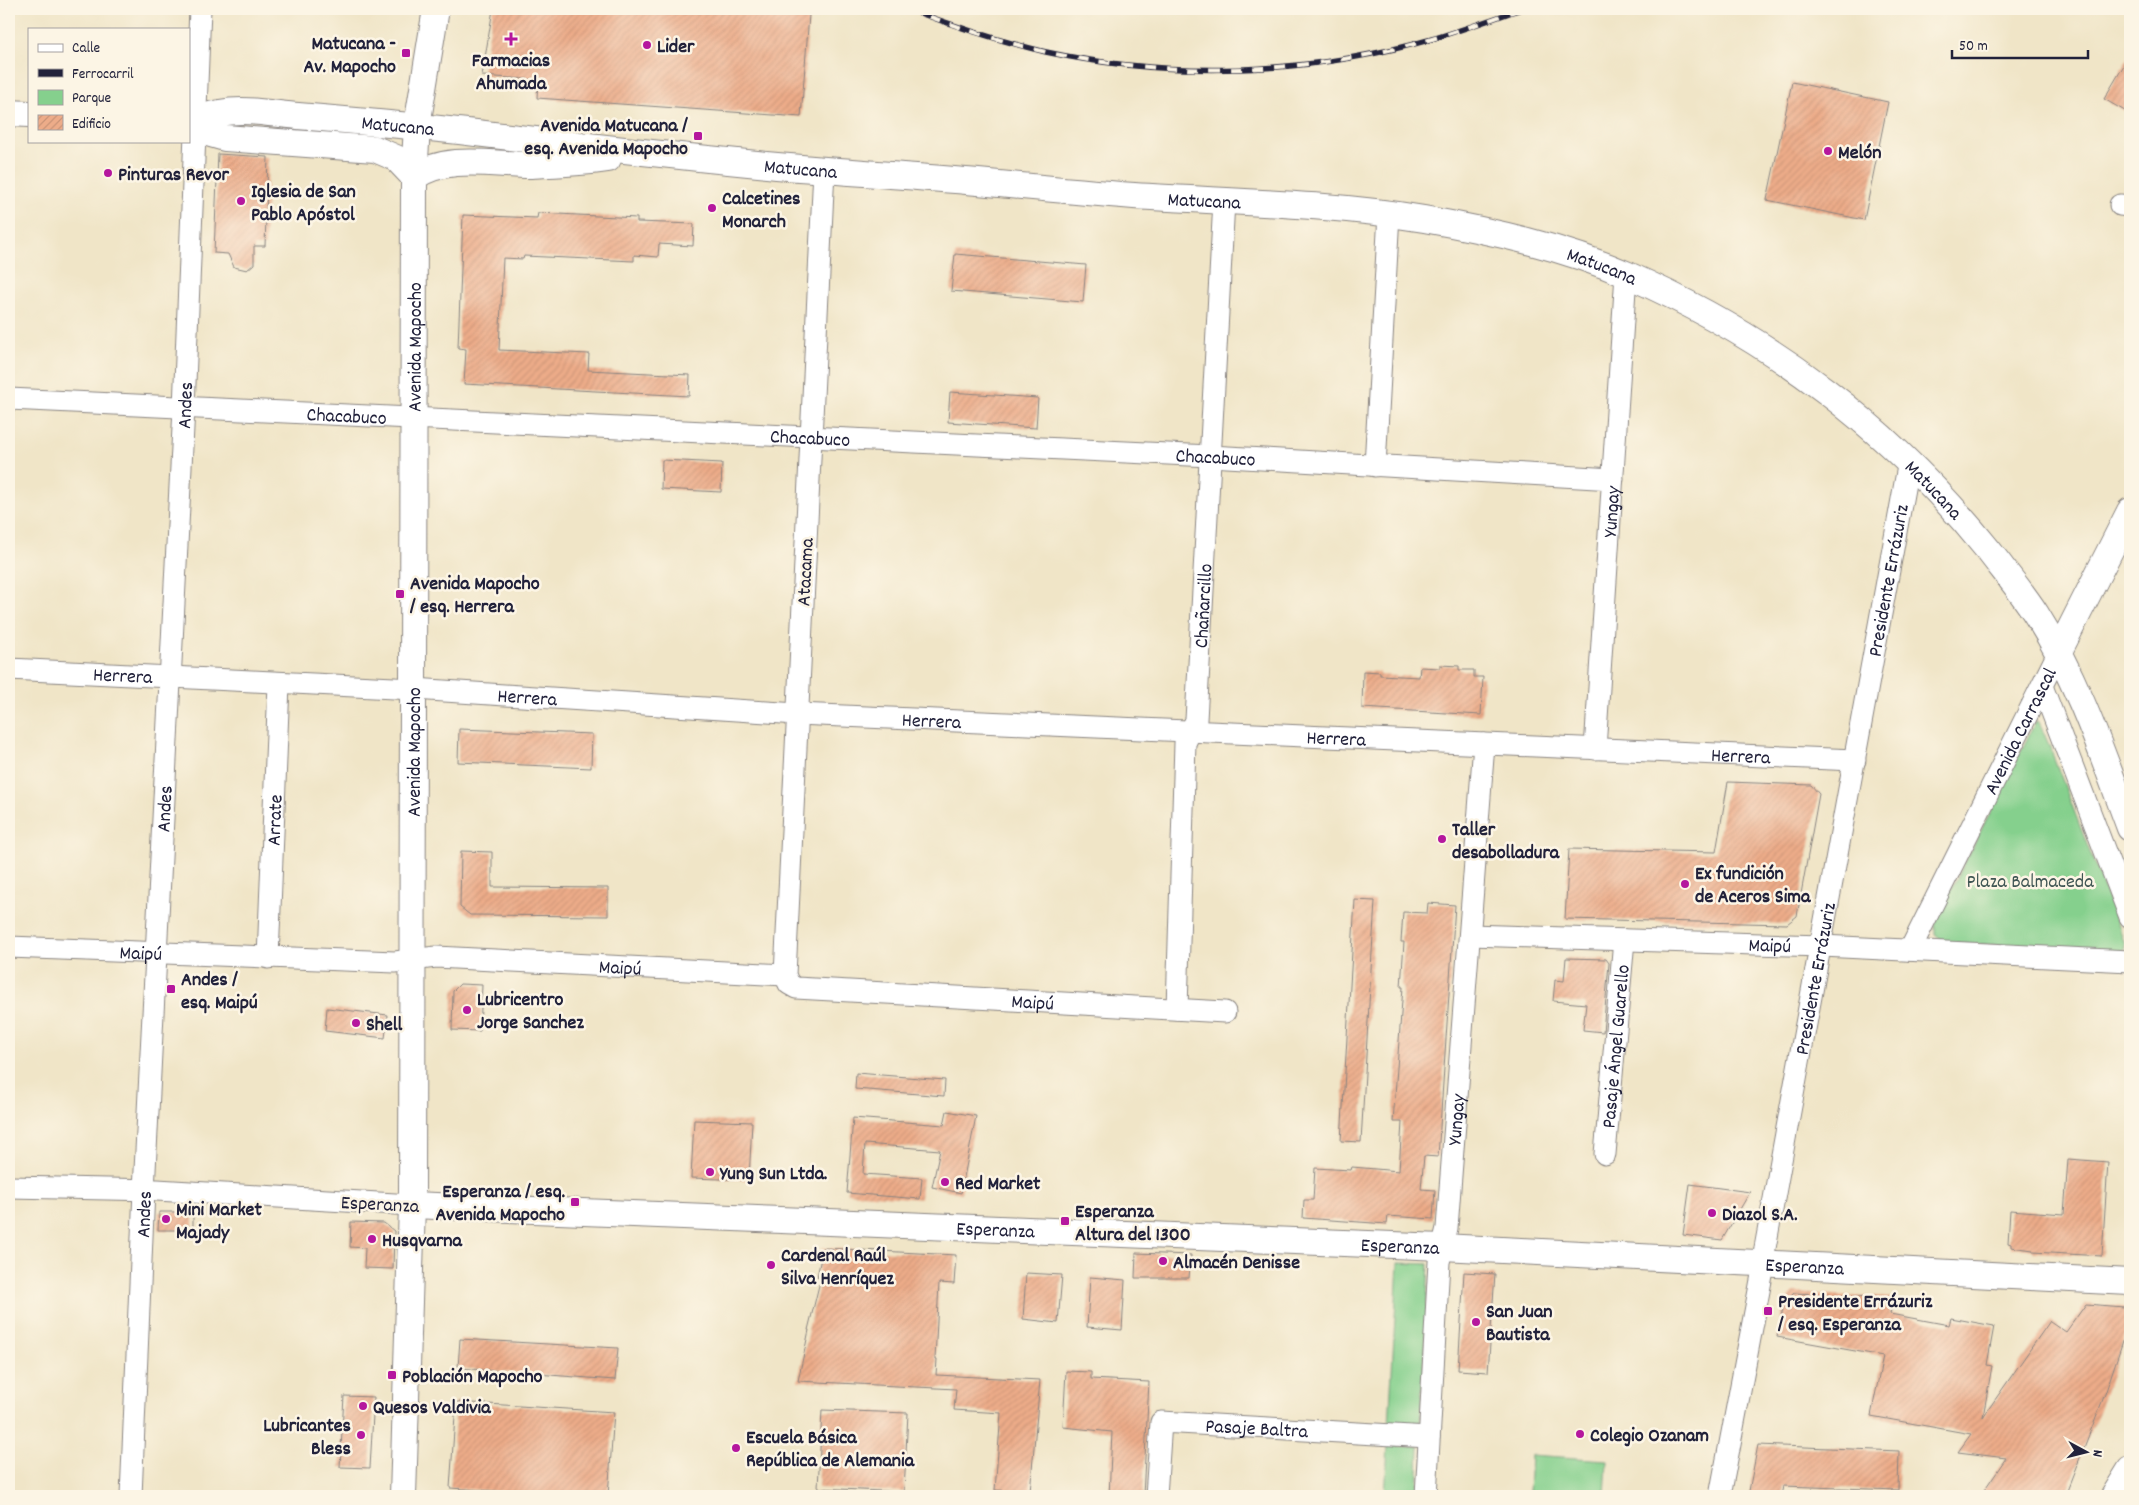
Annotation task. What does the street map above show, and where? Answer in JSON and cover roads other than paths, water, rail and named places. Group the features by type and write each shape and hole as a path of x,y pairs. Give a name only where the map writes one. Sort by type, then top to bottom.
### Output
{"main road":[{"name":"Avenida Mapocho","path":"403,1496 412,1205 414,177 417,126 436,9"},
{"name":"Matucana","path":"192,122 206,116 235,111 417,126 646,154 824,170 1092,193 1310,206 1389,214 1504,235 1579,257 1626,274 1742,334 1816,382 1852,410 1909,462 1970,528 2018,588 2037,615 2058,653 2074,686 2130,828"},
{"path":"9,113 28,114"},
{"name":"Matucana","path":"192,122 211,134 225,138 375,149 396,158 414,177"},
{"path":"414,177 424,171 459,163 566,164 646,154"},
{"name":"Avenida Carrascal","path":"2058,653 2130,511"},
{"name":"Esperanza","path":"412,1205 1442,1247 2130,1282"},
{"path":"2114,1496 2130,1470"}],"street":[{"name":"Andes","path":"131,1496 144,1190 184,408 192,122 200,9"},
{"name":"Atacama","path":"785,975 824,170"},
{"name":"Chañarcillo","path":"1177,1009 1186,743 1196,720 1224,201"},
{"path":"1375,466 1389,214"},
{"name":"Yungay","path":"1595,749 1626,274"},
{"name":"Chacabuco","path":"9,399 1210,456 1613,479"},
{"name":"Presidente Errázuriz","path":"1720,1496 1909,462"},
{"name":"Avenida Carrascal","path":"1910,950 2058,653"},
{"name":"Herrera","path":"9,669 279,684 414,689 797,714 1855,760"},
{"name":"Arrate","path":"268,958 279,684"},
{"path":"2042,686 2130,917"},
{"name":"Yungay","path":"1426,1496 1439,1262 1447,1228 1484,744"},
{"name":"Maipú","path":"1470,935 1822,946 2130,961"},
{"name":"Pasaje Ángel Guarello","path":"1605,1154 1624,940"},
{"name":"Maipú","path":"9,947 395,962 436,957 785,975 790,984 796,988 1225,1012"},
{"name":"Esperanza","path":"9,1187 144,1190 412,1205"},
{"name":"Pasaje Baltra","path":"1156,1496 1161,1422 1429,1437"}],"railway":[{"path":"909,9 977,33 1046,52 1093,61 1191,69 1289,66 1337,60 1385,51 1432,39 1521,9"}],"place":[{"name":"Farmacias Ahumada","path":"511,39"},
{"name":"Lider","path":"647,45"},
{"name":"Matucana - Av. Mapocho","path":"406,53"},
{"name":"Avenida Matucana / esq. Avenida Mapocho","path":"698,136"},
{"name":"Melón","path":"1828,151"},
{"name":"Pinturas Revor","path":"108,173"},
{"name":"Iglesia de San Pablo Apóstol","path":"241,201"},
{"name":"Calcetines Monarch","path":"712,208"},
{"name":"Avenida Mapocho / esq. Herrera","path":"400,594"},
{"name":"Taller desabolladura","path":"1442,839"},
{"name":"Ex fundición de Aceros Sima","path":"1685,884"},
{"name":"Andes / esq. Maipú","path":"171,989"},
{"name":"Lubricentro Jorge Sanchez","path":"467,1010"},
{"name":"Shell","path":"356,1023"},
{"name":"Yung Sun Ltda.","path":"710,1172"},
{"name":"Red Market","path":"945,1182"},
{"name":"Esperanza / esq. Avenida Mapocho","path":"575,1202"},
{"name":"Diazol S.A.","path":"1712,1213"},
{"name":"Mini Market Majady","path":"166,1219"},
{"name":"Esperanza Altura del 1300","path":"1065,1221"},
{"name":"Husqvarna","path":"372,1239"},
{"name":"Almacén Denisse","path":"1163,1261"},
{"name":"Cardenal Raúl Silva Henríquez","path":"771,1265"},
{"name":"Presidente Errázuriz / esq. Esperanza","path":"1768,1311"},
{"name":"San Juan Bautista","path":"1476,1322"},
{"name":"Población Mapocho","path":"392,1375"},
{"name":"Quesos Valdivia","path":"363,1406"},
{"name":"Colegio Ozanam","path":"1580,1434"},
{"name":"Lubricantes Bless","path":"361,1435"},
{"name":"Escuela Básica República de Alemania","path":"736,1448"}],"park label":[{"name":"Plaza Balmaceda","path":"2030,880"}]}
